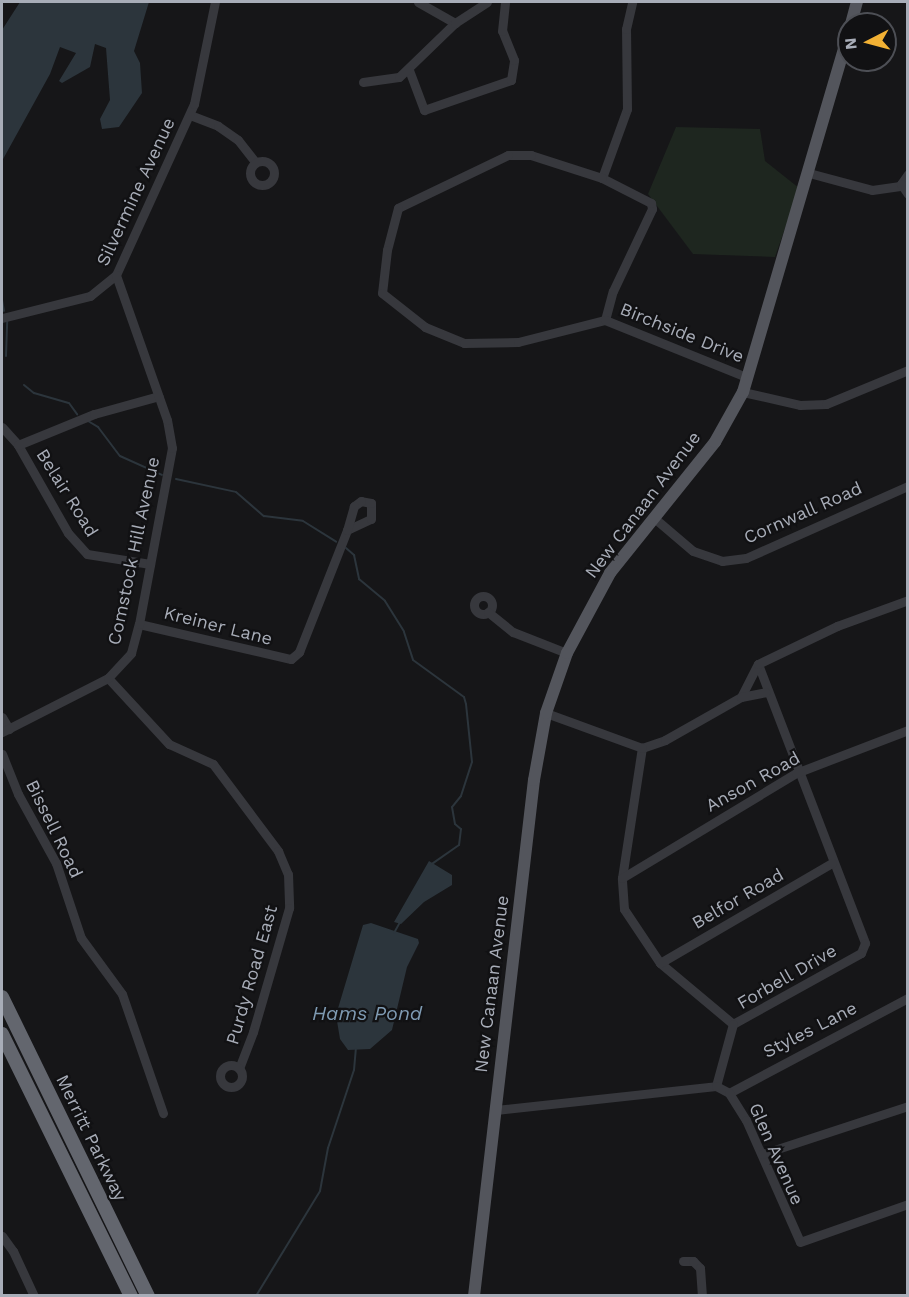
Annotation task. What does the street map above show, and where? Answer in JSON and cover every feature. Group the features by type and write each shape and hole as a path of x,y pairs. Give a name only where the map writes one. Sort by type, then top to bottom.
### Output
{"highway":[{"name":"Merritt Parkway","path":"2,997 148,1296"},
{"name":"Merritt Parkway","path":"2,1034 131,1296"}],"main road":[{"name":"New Canaan Avenue","path":"474,1296 534,780 546,713 567,653 610,573 715,442 743,392 838,72"}],"street":[{"name":"Silvermine Avenue","path":"2,318 83,299 107,286 116,275 190,116 202,80 215,2"},
{"path":"418,2 454,23"},
{"path":"363,82 399,77 409,70 454,23 487,2"},
{"path":"409,70 424,110 511,80 514,60 502,31 505,2"},
{"path":"602,178 627,109 626,29 632,2"},
{"path":"190,116 218,126 238,140 255,162"},
{"name":"Birchside Drive","path":"605,320 613,291 652,209 651,203 602,178 531,155 508,155 398,208 387,250 382,293 426,327 464,343 518,342 605,320 746,377"},
{"path":"809,173 872,190 905,190 908,174"},
{"name":"Comstock Hill Avenue","path":"5,731 108,678 131,653 139,624 171,460 171,435 116,275"},
{"path":"743,392 800,405 826,404 908,370"},
{"path":"18,445 94,414 159,396"},
{"name":"Belair Road","path":"2,427 18,445 68,533 87,554 150,564"},
{"name":"Cornwall Road","path":"653,517 693,551 722,561 746,558 908,486"},
{"name":"Kreiner Lane","path":"139,624 291,659 299,652 347,530"},
{"path":"741,697 758,664 837,626 908,600"},
{"path":"489,612 513,632 567,653"},
{"name":"Forbell Drive","path":"642,748 622,878 624,909 660,963 734,1024 861,953 865,943 796,773 758,664"},
{"name":"Purdy Road East","path":"108,678 169,744 213,764 278,851 288,874 289,908 253,1032 238,1068"},
{"path":"546,713 642,748 665,740 741,697 766,692"},
{"path":"2,717 5,731"},
{"name":"Anson Road","path":"622,878 796,773 908,730"},
{"name":"Bissell Road","path":"2,754 18,794 56,863 81,938 122,994 163,1113"},
{"name":"Belfor Road","path":"660,963 832,863"},
{"name":"Styles Lane","path":"729,1093 908,998"},
{"path":"496,1110 716,1086 734,1024"},
{"name":"Glen Avenue","path":"716,1086 729,1093 762,1154 800,1242 908,1204"},
{"path":"762,1154 908,1106"},
{"path":"2,1236 13,1251 34,1296"},
{"path":"683,1261 693,1261 700,1268 702,1296"}],"shaded area":[{"path":"676,127 760,129 765,161 799,188 775,257 693,254 648,194"}],"water":[{"path":"20,2 149,2 134,51 140,63 142,93 119,127 102,129 100,119 110,100 106,48 95,44 90,67 62,83 59,81 76,53 60,47 50,74 2,161 2,30"},
{"path":"429,861 452,875 452,885 424,902 401,924 394,922"},
{"name":"Hams Pond","path":"371,923 418,939 419,943 407,967 392,1030 370,1049 348,1050 340,1039 336,1015 363,925"}],"waterway":[{"path":"2,300 4,311"},
{"path":"6,356 7,321"},
{"path":"24,385 34,393 69,403 77,414"},
{"path":"88,421 98,427 120,456 162,475"},
{"path":"176,479 236,492 264,516 303,521 336,542"},
{"path":"346,548 354,555 359,579 385,601 404,632 413,660 464,697 466,704 472,762 461,796 452,807 455,824 461,829 459,845 432,864"},
{"path":"394,933 400,922"},
{"path":"256,1296 320,1191 328,1148 354,1070 356,1049"}]}
